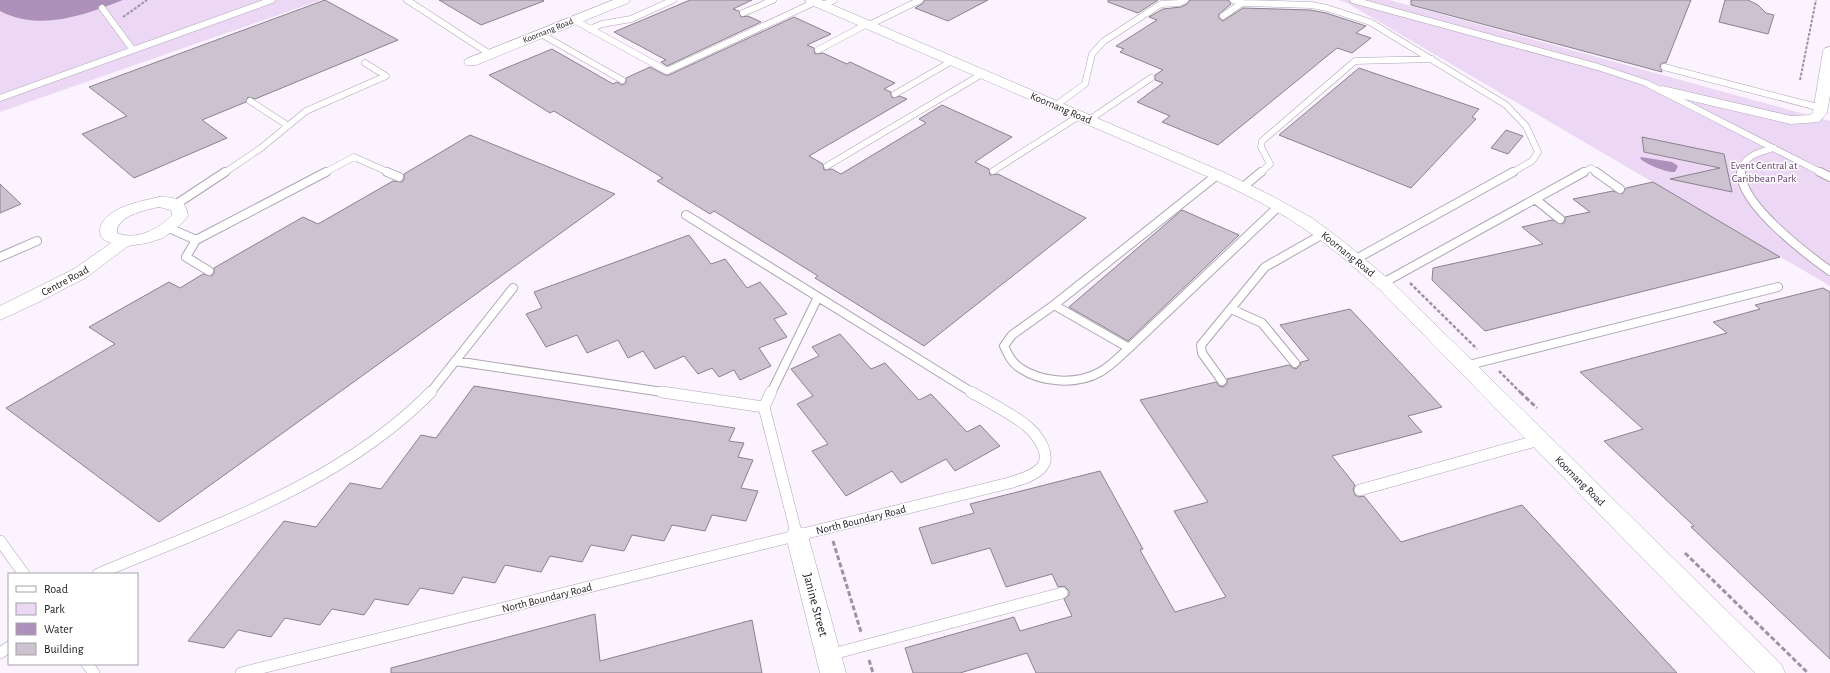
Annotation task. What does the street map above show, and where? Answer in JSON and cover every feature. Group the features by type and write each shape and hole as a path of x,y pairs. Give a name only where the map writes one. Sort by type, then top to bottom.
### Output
{"street":[{"name":"Koornang Road","path":"471,62 624,0"},
{"name":"Koornang Road","path":"821,2 868,25 1243,187 1279,206 1323,234 1356,259 1383,283 1772,673"},
{"path":"1662,90 1791,120 1814,119 1820,111 1830,51"},
{"path":"168,202 175,205 179,207 180,216 169,228 149,237 124,241 109,236 108,230 110,224 117,217 126,212 147,204 168,202"},
{"name":"Centre Road","path":"0,314 86,270 109,254 124,241"},
{"name":"Janine Street","path":"797,536 830,664"}],"lane":[{"path":"0,98 272,0"},
{"path":"407,0 490,54"},
{"path":"590,29 602,24 631,19 673,0"},
{"path":"743,13 773,0"},
{"path":"818,50 920,0"},
{"path":"1055,106 1085,84 1091,57 1095,49 1104,41 1158,3 1179,3 1185,0"},
{"path":"1233,0 1242,3 1311,5 1327,8 1370,22 1516,112 1532,132 1538,152 1532,161 1356,259"},
{"path":"1354,0 1598,67 1662,90 1830,177"},
{"path":"574,20 667,71 821,2"},
{"path":"1223,16 1242,3"},
{"path":"102,8 133,50"},
{"path":"541,34 622,80"},
{"path":"1243,187 1270,164 1270,160 1262,148 1262,141 1349,65 1355,61 1364,60 1432,59"},
{"path":"895,94 952,61"},
{"path":"175,205 261,148 287,125 306,111 386,76 365,63"},
{"path":"1664,67 1820,111"},
{"path":"827,166 982,74"},
{"path":"993,171 1151,78"},
{"path":"250,101 287,125"},
{"path":"1774,148 1754,155 1745,161 1740,172 1743,186 1766,216 1806,253 1830,271"},
{"path":"209,271 186,257 196,240 354,157 399,177"},
{"path":"1383,283 1591,168 1620,189"},
{"path":"1217,175 1054,306 1007,340 1004,346 1013,363 1020,369 1046,380 1057,381 1078,379 1099,372 1129,348 1279,206"},
{"path":"1535,199 1560,218"},
{"name":"North Boundary Road","path":"241,673 1018,480 1036,473 1043,466 1045,450 1042,442 1028,426 686,215"},
{"path":"169,228 196,240"},
{"path":"1222,381 1200,349 1201,345 1265,267 1323,234"},
{"path":"0,257 37,241"},
{"path":"1465,366 1778,286"},
{"path":"100,573 261,506 316,479 355,454 404,419 431,392 513,288"},
{"path":"797,536 764,407 818,297"},
{"path":"1054,306 1129,348"},
{"path":"1231,309 1262,323 1295,363"},
{"path":"455,361 764,407"},
{"path":"1360,490 1539,440"},
{"path":"0,541 23,573"},
{"path":"830,664 865,646 1062,593"},
{"path":"88,665 94,673"}],"path":[{"path":"118,30 119,22 123,16 147,0"},
{"path":"1800,80 1816,0"},
{"path":"1400,274 1539,410"},
{"path":"833,541 873,673"},
{"path":"1680,549 1808,673"}],"green space":[{"path":"0,0 321,0 0,112"},
{"name":"Event Central at Caribbean Park","path":"1338,0 1389,0 1830,121 1830,286 1347,3"}],"water":[{"path":"0,0 123,0 77,16 46,21 15,17 0,11"},
{"path":"1640,158 1672,162 1678,166 1675,172 1667,171 1646,163"}],"building":[{"path":"325,0 398,40 255,99 248,97 246,102 202,120 227,138 134,178 82,134 127,116 89,87"},
{"path":"439,0 543,0 544,1 481,25"},
{"path":"690,0 752,0 733,9 739,11 741,17 748,16 761,22 667,66 661,62 666,60 614,32"},
{"path":"925,0 988,0 948,21 915,8 922,4"},
{"path":"1108,0 1158,0 1138,13 1108,2"},
{"path":"1190,0 1228,0 1231,4 1219,14 1219,18 1223,21 1243,8 1310,10 1326,13 1366,26 1356,33 1371,38 1352,53 1337,48 1218,145 1162,122 1170,116 1137,102 1163,83 1155,80 1155,75 1163,70 1120,52 1124,49 1116,46 1157,20 1149,17 1163,9 1181,7 1187,4"},
{"path":"1411,0 1691,0 1666,63 1662,63 1660,65 1662,72 1411,5"},
{"path":"1725,0 1748,0 1758,5 1766,13 1774,15 1768,34 1719,22"},
{"path":"794,17 831,34 807,45 814,48 815,54 823,53 847,64 850,62 895,83 884,89 891,92 891,96 893,98 900,96 907,99 809,156 823,164 824,170 832,169 841,174 926,123 919,119 942,105 1012,137 975,162 989,169 990,175 998,174 1086,218 924,346 815,278 818,276 714,211 710,214 657,181 663,178 554,111 550,113 489,75 552,49 613,84 617,82 622,85 626,83 626,78 650,67 665,75 669,75"},
{"path":"1359,68 1479,109 1472,117 1476,119 1411,188 1279,135"},
{"path":"1506,130 1523,136 1508,154 1491,148"},
{"path":"470,135 615,194 159,522 6,408 115,344 89,327 169,282 180,288 203,274 211,276 214,274 214,268 303,217 318,224 393,181 402,182 404,179 404,174"},
{"path":"1642,137 1724,154 1732,192 1670,179 1720,168 1644,152"},
{"path":"1653,182 1780,257 1485,331 1432,280 1433,268 1543,244 1522,227 1552,220 1562,224 1565,222 1565,217 1590,212 1573,199 1613,191 1622,194 1626,188"},
{"path":"0,184 21,204 0,213"},
{"path":"1182,210 1239,235 1128,341 1069,307"},
{"path":"689,235 711,264 725,259 747,288 760,282 787,314 774,319 787,337 759,348 771,366 740,380 734,370 719,377 712,368 698,374 684,356 655,369 643,351 628,358 618,340 587,353 577,335 546,347 526,314 542,308 534,292"},
{"path":"1823,288 1830,292 1830,659 1691,527 1694,526 1604,441 1643,429 1580,372 1727,333 1713,322 1760,309 1755,305"},
{"path":"1350,309 1442,407 1408,416 1422,432 1332,456 1355,485 1353,489 1355,495 1359,497 1364,496 1401,542 1522,505 1677,673 1036,673 1027,653 960,673 913,673 905,648 1014,617 1020,631 1072,616 1064,599 1069,595 1069,591 1064,586 1058,587 1052,574 1006,587 990,548 932,564 919,528 974,513 970,504 1100,471 1143,549 1140,550 1175,612 1226,597 1174,511 1208,502 1140,400 1216,382 1219,386 1223,387 1227,384 1227,379 1289,365 1296,369 1301,362 1309,360 1280,325"},
{"path":"840,334 871,369 885,363 919,400 931,394 967,432 980,425 1000,446 955,471 946,459 901,483 892,471 846,496 812,451 828,444 797,404 813,396 791,369 819,356 812,347"},
{"path":"474,386 735,428 729,441 744,443 738,457 753,460 741,488 758,491 746,521 712,515 705,531 672,525 664,541 632,535 624,551 591,545 582,562 550,556 541,572 505,565 495,583 463,577 453,594 420,588 408,605 375,599 364,615 332,609 320,625 285,618 271,637 238,630 224,648 188,641 284,521 316,527 350,483 381,489 421,435 436,438"},
{"path":"595,614 600,661 752,620 762,673 391,673 391,668"}]}
